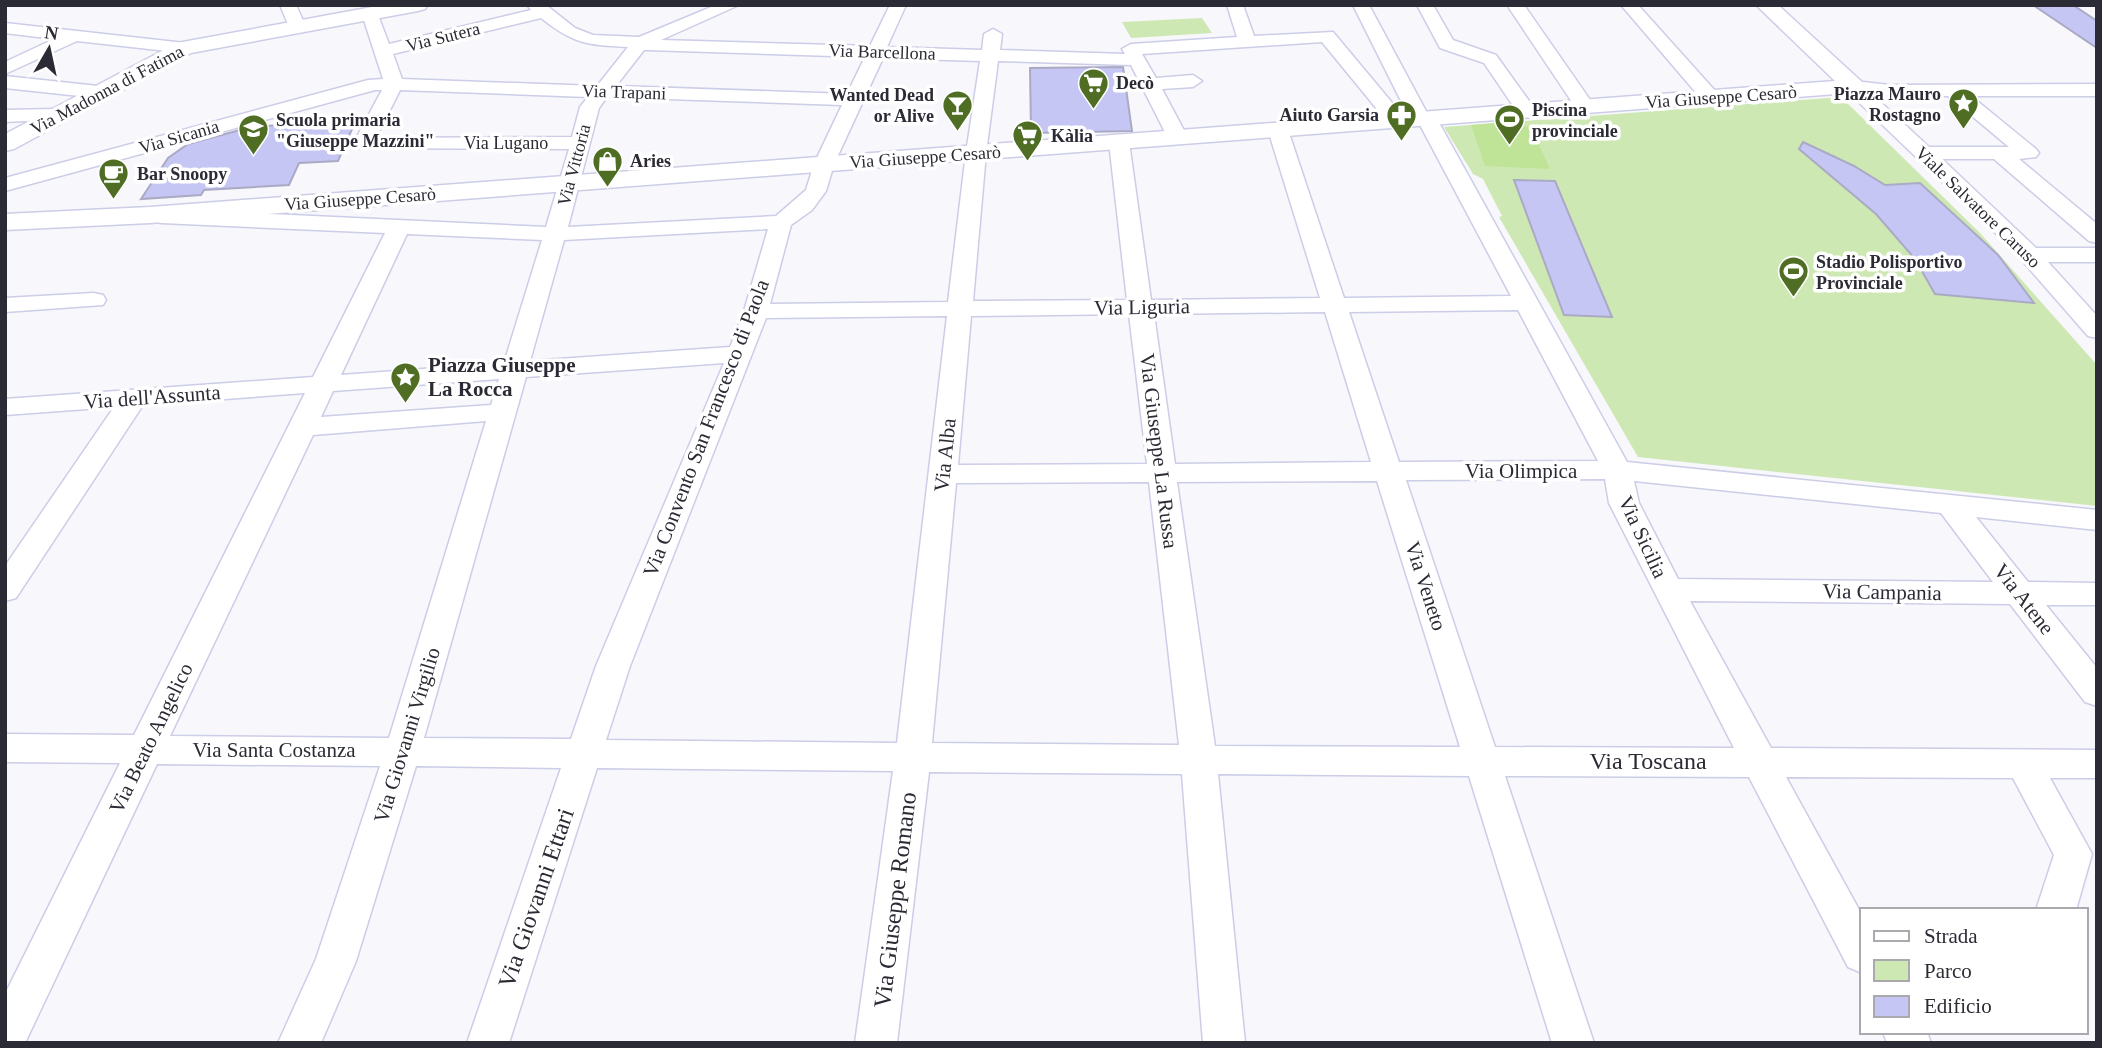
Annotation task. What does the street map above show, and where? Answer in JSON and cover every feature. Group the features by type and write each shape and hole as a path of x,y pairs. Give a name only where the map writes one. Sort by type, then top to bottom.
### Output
{"street":[{"path":"288,5 296,27"},
{"name":"Via Madonna di Fatima","path":"5,144 185,48 418,5"},
{"path":"640,43 731,5"},
{"path":"150,215 555,234 781,222 801,210 824,180 824,164 898,5"},
{"path":"1235,5 1246,39"},
{"path":"1361,5 1415,120"},
{"path":"1425,5 1446,44 1490,59 1527,111"},
{"path":"1515,5 1585,107"},
{"path":"1629,5 1711,98"},
{"path":"1766,5 1854,87"},
{"name":"Via Barcellona","path":"540,9 569,32 591,40 1131,60"},
{"name":"Via Sutera","path":"383,51 540,9"},
{"path":"370,14 394,85"},
{"path":"5,28 185,48"},
{"name":"Via Alba","path":"913,757 976,153 993,34"},
{"path":"5,69 74,36"},
{"path":"1178,138 1149,84 1131,60 1131,49 1246,39 1327,36 1415,120"},
{"name":"Via Vittoria","path":"555,234 590,107 640,43"},
{"path":"1149,84 1193,81"},
{"path":"5,82 98,93"},
{"name":"Via Sicania","path":"5,185 375,83 394,85"},
{"name":"Via Trapani","path":"394,85 854,100"},
{"name":"Via Lugano","path":"394,85 363,144 580,143"},
{"name":"Via Giuseppe Cesarò","path":"5,222 150,215 1854,87 1890,91 2097,90"},
{"name":"Viale Salvatore Caruso","path":"1854,87 2029,255 2097,331"},
{"path":"1924,153 2006,159 2029,153 1953,91"},
{"path":"1877,108 1975,109"},
{"path":"5,116 57,115"},
{"name":"Via Sicilia","path":"1415,120 1528,303 1617,470 1624,503 1668,590 1860,950"},
{"name":"Via Veneto","path":"1278,130 1573,1043"},
{"name":"Via Giuseppe La Russa","path":"1119,142 1199,760 1224,1043"},
{"path":"2006,159 2097,236"},
{"name":"Via Convento San Francesco di Paola","path":"585,753 613,666 756,311 781,222"},
{"path":"317,382 399,228"},
{"path":"555,234 521,367 740,354"},
{"path":"2029,255 2097,255"},
{"path":"5,305 94,300"},
{"name":"Via Liguria","path":"756,311 1528,303"},
{"name":"Via dell'Assunta","path":"5,407 521,367"},
{"name":"Via Giovanni Virgilio","path":"299,1043 336,961 403,751 501,418 521,367"},
{"name":"Via Beato Angelico","path":"5,1039 300,433 317,382"},
{"path":"5,590 134,398"},
{"path":"300,433 501,418"},
{"name":"Via Olimpica","path":"943,474 1617,470 2097,520"},
{"name":"Via Atene","path":"1951,506 2097,693"},
{"name":"Via Campania","path":"1668,590 2097,594"},
{"name":"Via Santa Costanza","path":"5,748 913,757"},
{"name":"Via Giovanni Ettari","path":"488,1043 585,753"},
{"name":"Via Toscana","path":"913,757 2097,764"},
{"name":"Via Giuseppe Romano","path":"876,1043 913,757"},
{"path":"2024,764 2073,854 2057,908"}],"green space":[{"path":"1202,18 1212,33 1131,38 1122,22"},
{"name":"Stadio Polisportivo Provinciale","path":"1841,97 1980,233 2097,365 2097,506 1638,457 1499,217 1502,216 1483,179 1473,174 1444,127"}],"shaded area":[{"name":"Piscina provinciale","path":"1506,122 1531,127 1550,169 1485,166 1471,125"}],"building":[{"path":"2033,5 2073,5 2097,21 2097,48"},
{"path":"1123,67 1132,131 1031,133 1030,68"},
{"path":"356,120 338,161 299,163 289,185 204,190 201,195 141,199 168,158 188,144 251,127"},
{"path":"1803,142 1854,166 1885,185 1920,183 1998,255 2034,303 1935,294 1915,259 1876,214 1799,149"},
{"path":"1514,180 1555,181 1612,317 1564,315"}],"place":[{"name":"Decò","path":"1093,110"},
{"name":"Piazza Mauro Rostagno","path":"1964,131"},
{"name":"Wanted Dead or Alive","path":"957,132"},
{"name":"Aiuto Garsia","path":"1402,142"},
{"name":"Piscina provinciale","path":"1509,147"},
{"name":"Scuola primaria \"Giuseppe Mazzini\"","path":"253,157"},
{"name":"Kàlia","path":"1028,163"},
{"name":"Aries","path":"607,188"},
{"name":"Bar Snoopy","path":"114,201"},
{"name":"Stadio Polisportivo Provinciale","path":"1793,299"},
{"name":"Piazza Giuseppe La Rocca","path":"405,404"}]}
